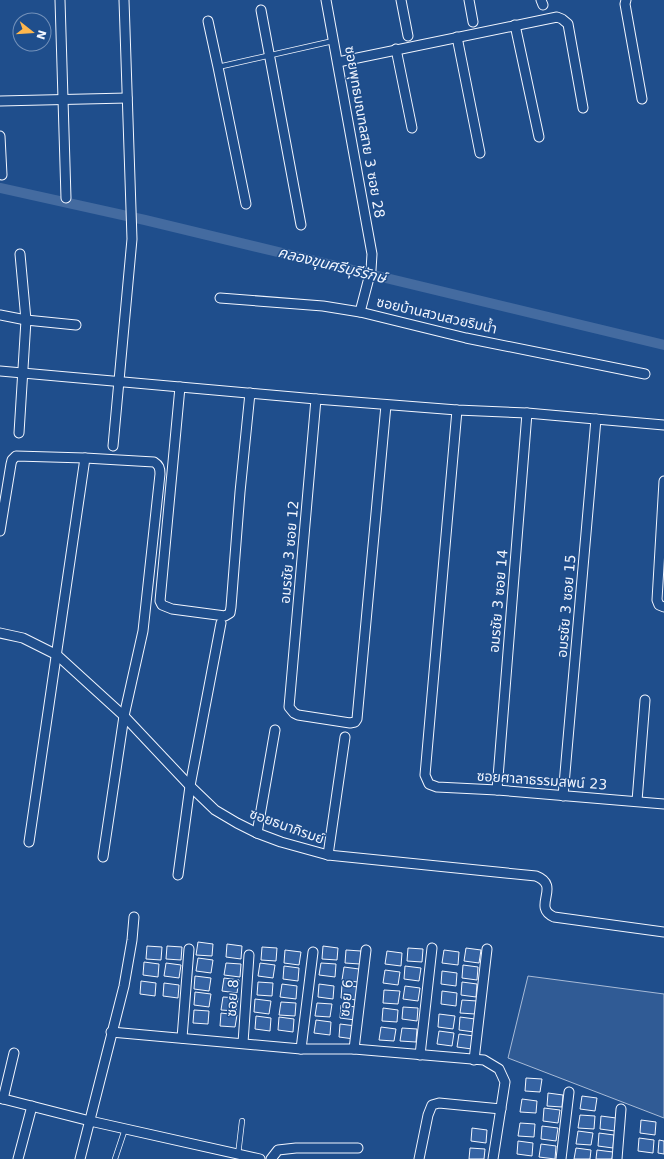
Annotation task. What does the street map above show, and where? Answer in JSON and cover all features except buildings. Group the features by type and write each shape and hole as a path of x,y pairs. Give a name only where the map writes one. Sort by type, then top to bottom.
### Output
{"street":[{"path":"60,0 66,198"},
{"path":"113,446 132,239 124,0"},
{"name":"ซอยพุทธมณฑลสาย 3 ซอย 28","path":"326,0 370,235 372,254 371,270 360,312"},
{"path":"401,0 408,36"},
{"path":"469,0 473,22"},
{"path":"626,0 625,4 642,99"},
{"path":"261,10 301,225"},
{"path":"338,62 556,17 562,19 568,24 583,108"},
{"path":"208,21 246,204"},
{"path":"515,26 539,137"},
{"path":"457,37 480,153"},
{"path":"396,49 412,128"},
{"path":"0,101 63,101 127,98"},
{"path":"0,136 2,175"},
{"path":"19,433 26,320 20,254"},
{"name":"ซอยบ้านสวนสวยริมน้ำ","path":"220,298 323,306 360,312 466,338 645,374"},
{"path":"0,314 26,320 76,325"},
{"path":"0,371 386,405 527,413 664,425"},
{"path":"180,387 160,601 162,605 172,609 225,616 230,613 231,607 240,492 250,393"},
{"name":"อมรชัย 3 ซอย 12","path":"316,399 290,707 294,713 298,715 350,723 355,722 357,719 386,405"},
{"name":"ซอยศาลาธรรมสพน์ 23","path":"457,410 425,775 429,784 437,787 497,790 664,804"},
{"name":"อมรชัย 3 ซอย 14","path":"497,790 527,413"},
{"name":"อมรชัย 3 ซอย 15","path":"563,796 596,419"},
{"path":"0,531 11,464 13,458 16,456 154,462 160,470 143,631 124,716 103,857"},
{"path":"29,842 85,458"},
{"path":"664,481 657,600 659,605 664,606"},
{"path":"178,875 190,786 221,623"},
{"name":"ซอยธนาภิรมย์","path":"0,633 23,638 57,655 124,716 190,786 215,810 257,833 281,842 328,855 536,876 544,878 547,884 545,910 548,915 664,932"},
{"path":"637,801 645,700"},
{"path":"257,833 275,730"},
{"path":"328,855 345,737"},
{"path":"80,1159 111,1032 124,986 132,940 134,917"},
{"path":"420,1055 432,948"},
{"path":"182,1038 189,949"},
{"path":"474,1060 487,949"},
{"name":"ซอย 6","path":"354,1049 366,950"},
{"path":"301,1048 313,952"},
{"name":"ซอย 8","path":"243,1043 249,955"},
{"path":"111,1032 301,1048 354,1049 484,1060 499,1069 505,1082 493,1159"},
{"path":"14,1053 2,1099 90,1121 260,1159"},
{"path":"561,1159 569,1092"},
{"path":"419,1159 428,1115 432,1105 439,1103 501,1109"},
{"path":"18,1159 32,1106"},
{"path":"617,1159 622,1109"},
{"path":"271,1159 278,1150 296,1148 358,1148"}],"lane":[{"path":"218,67 334,40"},
{"path":"238,1155 242,1121"},
{"path":"115,1159 125,1129"}],"shaded area":[{"path":"528,976 664,994 664,1118 508,1058"}],"waterway":[{"name":"คลองขุนศรีบุรีรักษ์","path":"0,188 145,220 664,345"}]}
